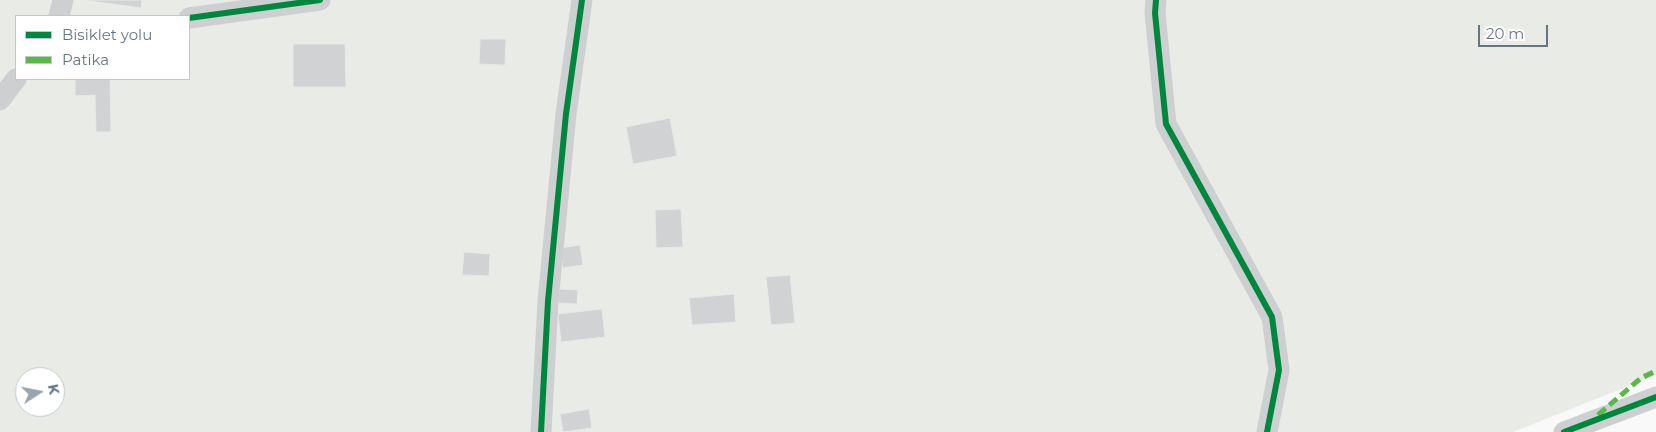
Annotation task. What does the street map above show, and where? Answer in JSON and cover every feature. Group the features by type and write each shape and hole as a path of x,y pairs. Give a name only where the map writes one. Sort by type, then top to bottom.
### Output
{"street":[{"path":"59,15 63,0"},
{"path":"190,18 320,0"},
{"path":"541,432 548,301 566,114 582,0"},
{"path":"1156,0 1155,13 1166,124 1272,317 1279,370 1267,432"},
{"path":"0,100 15,80"},
{"path":"1564,432 1656,397"}],"shaded area":[{"path":"0,0 1656,0 1656,375 1513,432 0,432"}],"building":[{"path":"83,0 142,0 141,8"},
{"path":"480,39 506,39 505,65 479,64"},
{"path":"293,44 345,44 346,87 293,87"},
{"path":"75,80 110,80 111,132 96,132 95,95 75,96"},
{"path":"670,118 677,156 633,164 626,127"},
{"path":"681,209 683,247 656,248 655,210"},
{"path":"580,245 583,265 563,268 560,248"},
{"path":"464,252 490,254 489,276 462,275"},
{"path":"790,275 795,323 771,325 766,277"},
{"path":"559,289 578,290 577,304 558,303"},
{"path":"734,294 736,322 692,325 689,298"},
{"path":"602,309 605,337 561,342 558,314"},
{"path":"589,409 592,428 563,432 560,414"}],"marked path":[{"path":"1598,415 1641,378 1656,371"}],"cycle path":[{"path":"190,18 320,0"},
{"path":"541,432 548,301 566,114 582,0"},
{"path":"1156,0 1155,13 1166,124 1272,317 1279,370 1267,432"},
{"path":"1564,432 1656,397"}]}
